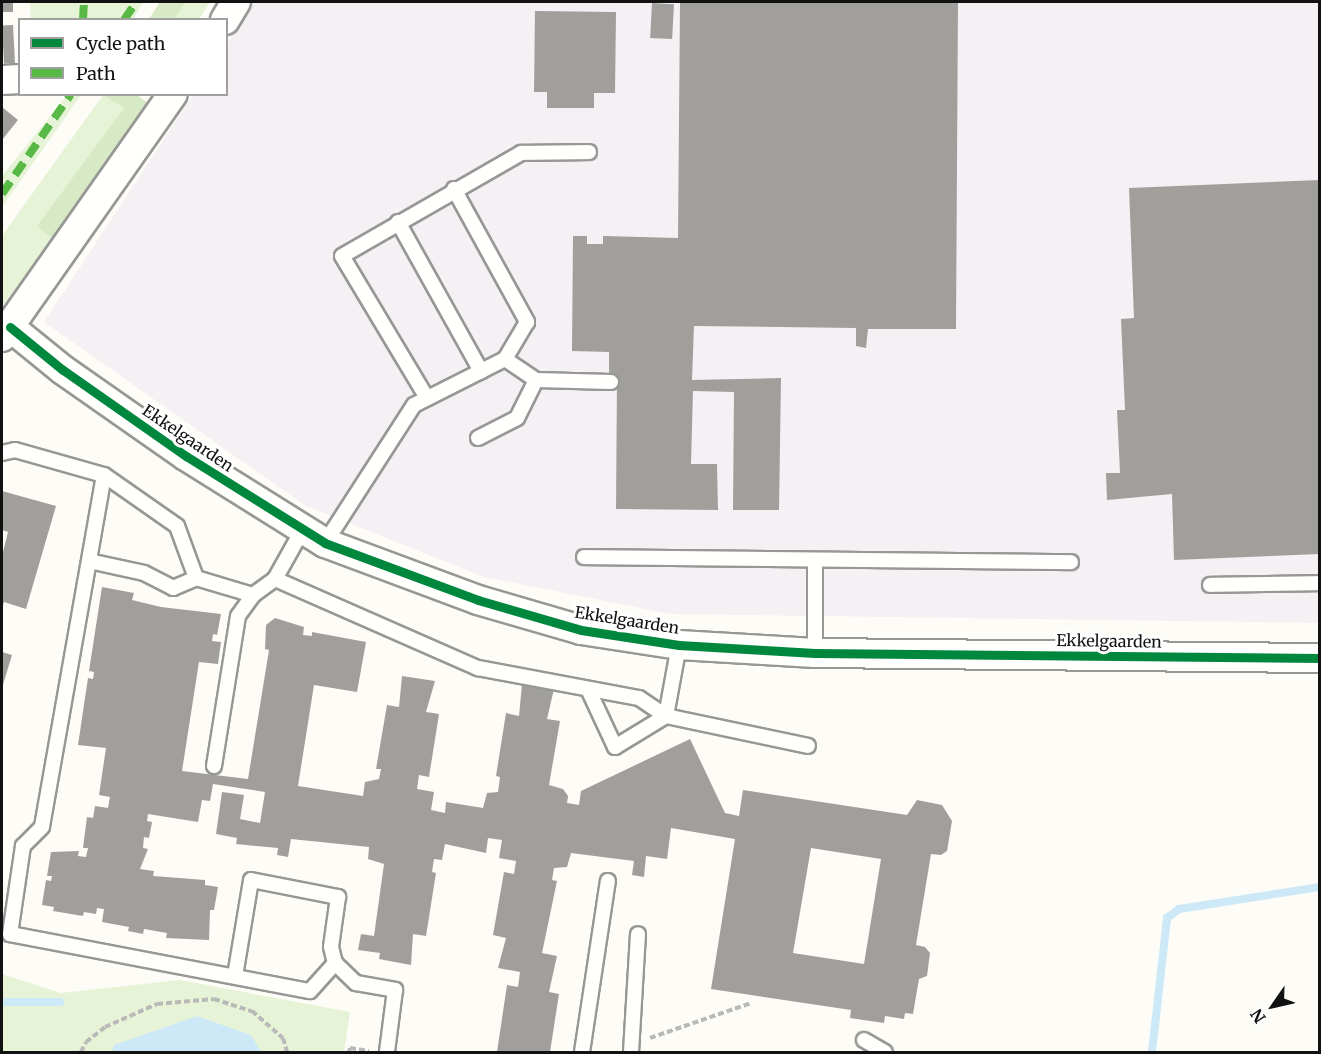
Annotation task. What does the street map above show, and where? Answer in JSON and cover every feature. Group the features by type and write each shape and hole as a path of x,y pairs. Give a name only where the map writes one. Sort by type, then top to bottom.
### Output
{"street":[{"path":"226,18 236,2"},
{"path":"2,80 18,79"},
{"name":"Ekkelgaarden","path":"172,96 6,332 186,456 314,536 478,600 581,630 679,645 815,653 1320,658"}],"lane":[{"path":"427,398 342,256 453,189 521,153 589,152"},
{"path":"214,766 238,616 254,595 275,579 314,536 414,405 505,359 527,322 453,189"},
{"path":"398,222 481,371"},
{"path":"505,359 536,380 611,382"},
{"path":"478,438 516,418 536,380"},
{"path":"2,453 15,450 104,475 177,526 196,578"},
{"path":"104,475 42,827 23,846 10,934 310,991 335,963"},
{"path":"584,557 1071,562"},
{"path":"815,560 815,653"},
{"path":"89,561 144,573 173,588 196,578 254,595"},
{"path":"275,579 478,668 639,698 666,716 808,746"},
{"path":"1210,585 1320,583"},
{"path":"588,689 615,747 666,716 679,645"},
{"path":"235,976 251,880 338,897 331,947 335,963 356,983 395,990 387,1053"},
{"path":"582,1053 608,881"},
{"path":"631,1053 638,934"},
{"path":"864,1040 885,1053"}],"path":[{"path":"81,1053 86,1042 105,1027 157,1004 214,999 252,1011 283,1038 287,1053"},
{"path":"632,1036 648,1039 751,1003"},
{"path":"350,1053 350,1048 371,1051"}],"shaded area":[{"path":"251,2 1319,2 1319,623 670,614 484,577 306,506 44,322 192,96 228,96 228,41"}],"green space":[{"path":"30,2 143,2 134,18 31,18"},
{"path":"160,2 186,2 176,18 150,18"},
{"path":"186,2 210,2 200,18 176,18"},
{"path":"66,96 80,96 2,207 2,176"},
{"path":"102,96 125,107 38,226 53,239 2,307 2,236"},
{"path":"105,96 138,96 148,103 53,239 37,226 124,108"},
{"path":"2,974 61,993 180,980 350,1012 344,1052 2,1052"}],"water":[{"path":"197,1016 251,1035 261,1052 112,1052 114,1045"}],"building":[{"path":"2,2 13,2 13,12 2,12"},
{"path":"680,2 958,2 956,329 868,329 866,348 856,346 856,328 694,326 692,380 781,378 779,510 733,510 734,392 693,391 691,464 717,464 718,510 616,509 617,378 609,378 609,352 572,351 573,236 587,236 587,244 603,244 603,236 678,238"},
{"path":"652,3 674,4 672,39 650,38"},
{"path":"535,11 616,12 615,93 594,93 594,108 547,108 547,92 534,92"},
{"path":"13,25 15,63 4,64 2,26"},
{"path":"2,107 18,120 2,140"},
{"path":"1320,180 1320,554 1174,560 1172,494 1107,500 1106,473 1120,473 1117,410 1125,410 1121,319 1134,318 1129,188"},
{"path":"2,491 56,506 26,609 4,602 2,609 2,556 8,532 2,530"},
{"path":"102,587 134,593 132,600 161,607 221,614 217,635 213,634 212,641 221,642 218,664 199,662 182,771 248,779 269,650 265,649 266,625 275,618 304,627 303,635 312,636 312,632 366,642 357,692 314,685 298,786 363,796 365,782 379,779 381,769 376,769 387,705 399,707 402,676 435,681 426,712 439,714 429,777 419,775 417,789 434,792 431,810 445,813 446,802 483,808 487,793 498,792 500,777 496,776 506,713 519,716 522,684 554,689 547,719 560,721 549,785 563,789 568,796 567,803 579,805 581,791 690,739 725,813 739,816 743,790 907,815 917,800 942,805 952,821 947,851 941,855 931,854 916,945 925,947 930,953 927,976 919,979 913,1014 905,1013 904,1019 885,1016 884,1023 850,1018 851,1010 711,989 735,839 671,828 667,859 646,856 644,877 632,875 634,861 571,853 567,867 554,868 552,880 557,881 542,953 557,956 549,992 559,994 550,1052 497,1052 507,985 518,987 520,972 498,968 506,938 493,935 504,872 514,874 516,861 499,858 502,840 488,838 486,853 445,844 442,860 434,859 432,872 436,873 426,936 413,934 411,965 379,959 380,953 358,950 361,934 374,936 384,864 368,859 369,847 291,839 288,857 277,855 278,848 236,844 237,838 216,834 222,792 244,795 240,819 260,823 265,792 213,784 210,801 202,800 198,822 148,814 147,821 152,822 149,838 144,837 143,848 148,849 140,869 154,871 153,876 205,880 205,885 218,887 214,910 210,910 209,940 166,938 167,933 144,929 143,934 128,931 129,927 102,922 104,909 97,908 96,914 84,912 83,916 53,911 54,907 42,905 46,880 51,881 52,876 47,876 51,852 79,851 78,856 86,857 88,848 83,848 87,817 93,818 95,806 108,808 110,797 99,795 106,748 78,745 88,678 93,679 94,672 89,671","holes":["811,848 881,859 864,964 793,953"]},
{"path":"2,652 12,655 2,688"}],"waterway":[{"path":"1152,1052 1167,918 1179,909 1320,887"},
{"path":"2,1002 60,1002"}],"marked path":[{"path":"83,18 84,2"},
{"path":"125,18 136,2"},
{"path":"2,194 70,96"}],"cycle path":[{"path":"10,327 63,370 186,456 325,543 478,600 581,630 679,645 815,653 1320,658"}]}
